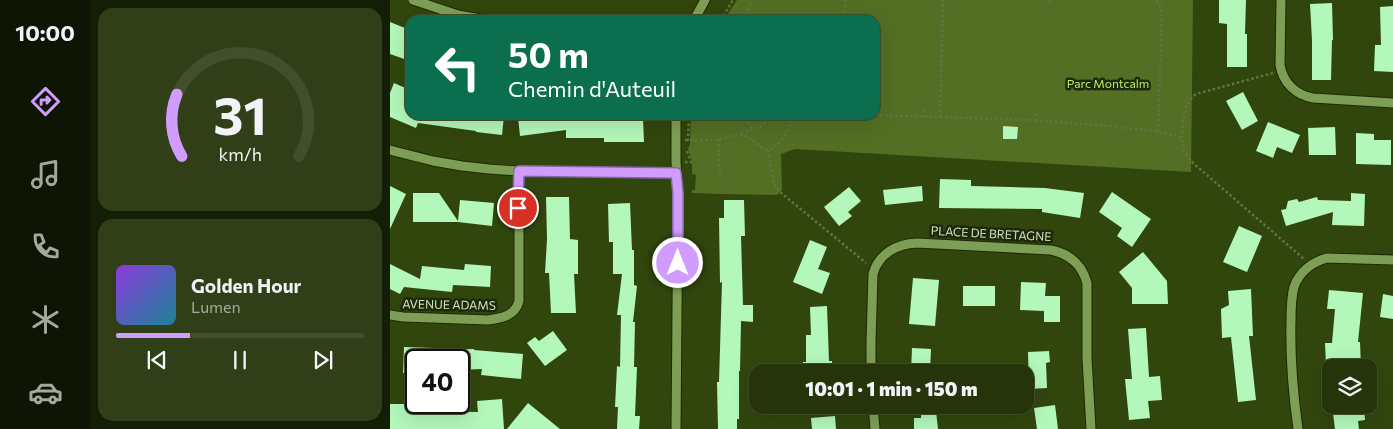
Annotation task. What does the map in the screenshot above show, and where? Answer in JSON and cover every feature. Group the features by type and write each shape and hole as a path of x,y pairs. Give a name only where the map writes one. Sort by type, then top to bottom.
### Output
{"street":[{"path":"413,0 455,15"},
{"path":"697,15 706,0"},
{"path":"1281,0 1280,65 1282,75 1293,89 1304,96 1314,98 1393,102"},
{"path":"676,120 678,203 676,429"},
{"path":"390,150 462,166 519,171 676,173"},
{"name":"AVENUE ADAMS","path":"390,315 488,320 502,318 514,312 519,301 519,171"},
{"name":"PLACE DE BRETAGNE","path":"871,364 873,274 886,253 901,245 918,242 1059,252 1074,259 1083,271 1087,283 1087,358 1092,429"},
{"path":"1298,429 1290,334 1294,286 1301,273 1311,265 1327,258 1393,260"},
{"path":"873,414 874,429"}],"path":[{"path":"724,15 733,0"},
{"path":"747,15 752,0"},
{"path":"845,0 845,15"},
{"path":"940,118 943,0"},
{"path":"1157,0 1162,13 1158,132"},
{"path":"1275,72 1196,94 1190,98 1184,116 1182,138 1184,152 1193,163 1306,260"},
{"path":"924,110 924,117"},
{"path":"880,114 1035,121 1158,132 1182,138"},
{"path":"1035,121 1036,114"},
{"path":"689,120 686,149 690,162"},
{"path":"684,140 704,141 740,135 761,126 768,120"},
{"path":"740,135 746,136 768,150 774,148 785,135 792,120"},
{"path":"748,122 752,129"},
{"path":"719,139 721,180"},
{"path":"768,150 774,184 780,192 869,265"}],"green space":[{"name":"Parc Montcalm","path":"737,0 1193,0 1191,172 795,149 781,154 782,190 777,195 692,193 692,190 695,190 696,175 692,174 692,161 688,149 690,144 691,120 880,120 880,15 727,15"}],"building":[{"path":"1219,0 1246,0 1245,34 1247,34 1247,67 1227,67 1227,24 1219,23"},
{"path":"1332,3 1331,80 1312,80 1310,4"},
{"path":"1393,6 1393,72 1374,71 1375,45 1381,45 1380,7"},
{"path":"390,22 405,28 405,59 390,54"},
{"path":"394,83 405,88 405,120 504,120 502,135 418,123 416,128 390,117 390,93"},
{"path":"1243,92 1258,121 1242,130 1226,101"},
{"path":"518,120 643,120 644,142 604,142 604,138 566,138 566,130 520,136"},
{"path":"1268,122 1300,135 1292,153 1277,147 1273,158 1256,151"},
{"path":"1003,126 1018,127 1017,139 1003,139"},
{"path":"1335,127 1336,155 1309,155 1308,128"},
{"path":"1356,133 1374,134 1374,140 1391,140 1391,165 1356,164"},
{"path":"940,179 971,180 971,186 1045,188 1084,193 1080,218 1042,212 1042,209 939,208"},
{"path":"390,186 406,194 390,229"},
{"path":"922,186 923,201 885,205 883,190"},
{"path":"849,187 861,201 848,212 852,216 839,226 824,207"},
{"path":"1112,192 1151,219 1132,247 1117,236 1122,228 1099,212"},
{"path":"413,193 439,193 458,221 460,200 494,203 492,226 458,222 413,222"},
{"path":"1351,193 1365,194 1364,226 1332,225 1333,212 1286,226 1281,210 1286,209 1288,201 1297,199 1299,202 1317,197 1318,200 1351,201"},
{"path":"546,197 569,197 570,239 578,240 578,274 574,274 576,313 551,313 549,273 545,273 547,239"},
{"path":"724,200 744,200 745,236 741,236 743,305 753,305 753,322 741,321 739,419 737,419 737,429 718,429 717,382 719,382 722,282 720,283 719,218 724,218"},
{"path":"630,203 632,250 634,250 634,285 637,286 633,322 635,322 634,367 637,367 635,416 640,416 639,429 617,429 618,407 615,407 617,366 620,367 621,315 617,315 622,274 613,274 613,242 609,242 608,204"},
{"path":"1239,226 1262,236 1247,272 1223,262"},
{"path":"810,240 827,247 818,269 830,273 822,294 793,282"},
{"path":"1143,252 1167,281 1168,304 1132,304 1132,288 1119,272"},
{"path":"390,264 420,279 422,266 464,270 465,264 491,266 490,287 453,285 452,292 404,287 400,294 390,289"},
{"path":"913,278 939,280 935,326 909,324"},
{"path":"1021,282 1046,283 1045,296 1060,296 1060,322 1044,322 1044,311 1020,310"},
{"path":"963,286 995,286 995,306 963,306"},
{"path":"1251,289 1253,336 1249,336 1256,400 1238,402 1231,337 1222,338 1221,309 1229,305 1228,291"},
{"path":"1329,290 1363,293 1358,342 1360,342 1361,359 1326,359 1325,343 1332,343 1335,309 1327,309"},
{"path":"1383,294 1393,296 1393,319 1380,317"},
{"path":"827,306 829,361 832,361 832,364 803,364 803,362 806,362 806,335 811,335 810,307"},
{"path":"1146,328 1149,377 1160,376 1162,400 1148,401 1150,418 1129,420 1125,379 1132,379 1128,329"},
{"path":"553,331 567,350 545,366 527,343 535,337 539,341"},
{"path":"404,347 434,348 405,349 405,373 403,373"},
{"path":"912,348 931,349 930,364 911,364"},
{"path":"470,349 523,354 521,379 481,375 482,369 470,370"},
{"path":"1049,351 1050,362 1046,363 1047,388 1034,389 1034,364 1028,364 1028,352"},
{"path":"502,399 504,429 390,429 390,404 405,404 405,414 470,414 470,412 478,412 477,401"},
{"path":"528,403 560,429 507,429"},
{"path":"1055,405 1058,429 1037,429 1034,408"},
{"path":"921,414 936,414 938,429 914,429 914,418 921,418"},
{"path":"1333,414 1365,414 1365,420 1358,421 1359,429 1335,429"},
{"path":"835,416 836,429 812,429 811,418"}],"route":[{"path":"518,208 519,171 676,173 678,193 678,263"}]}
